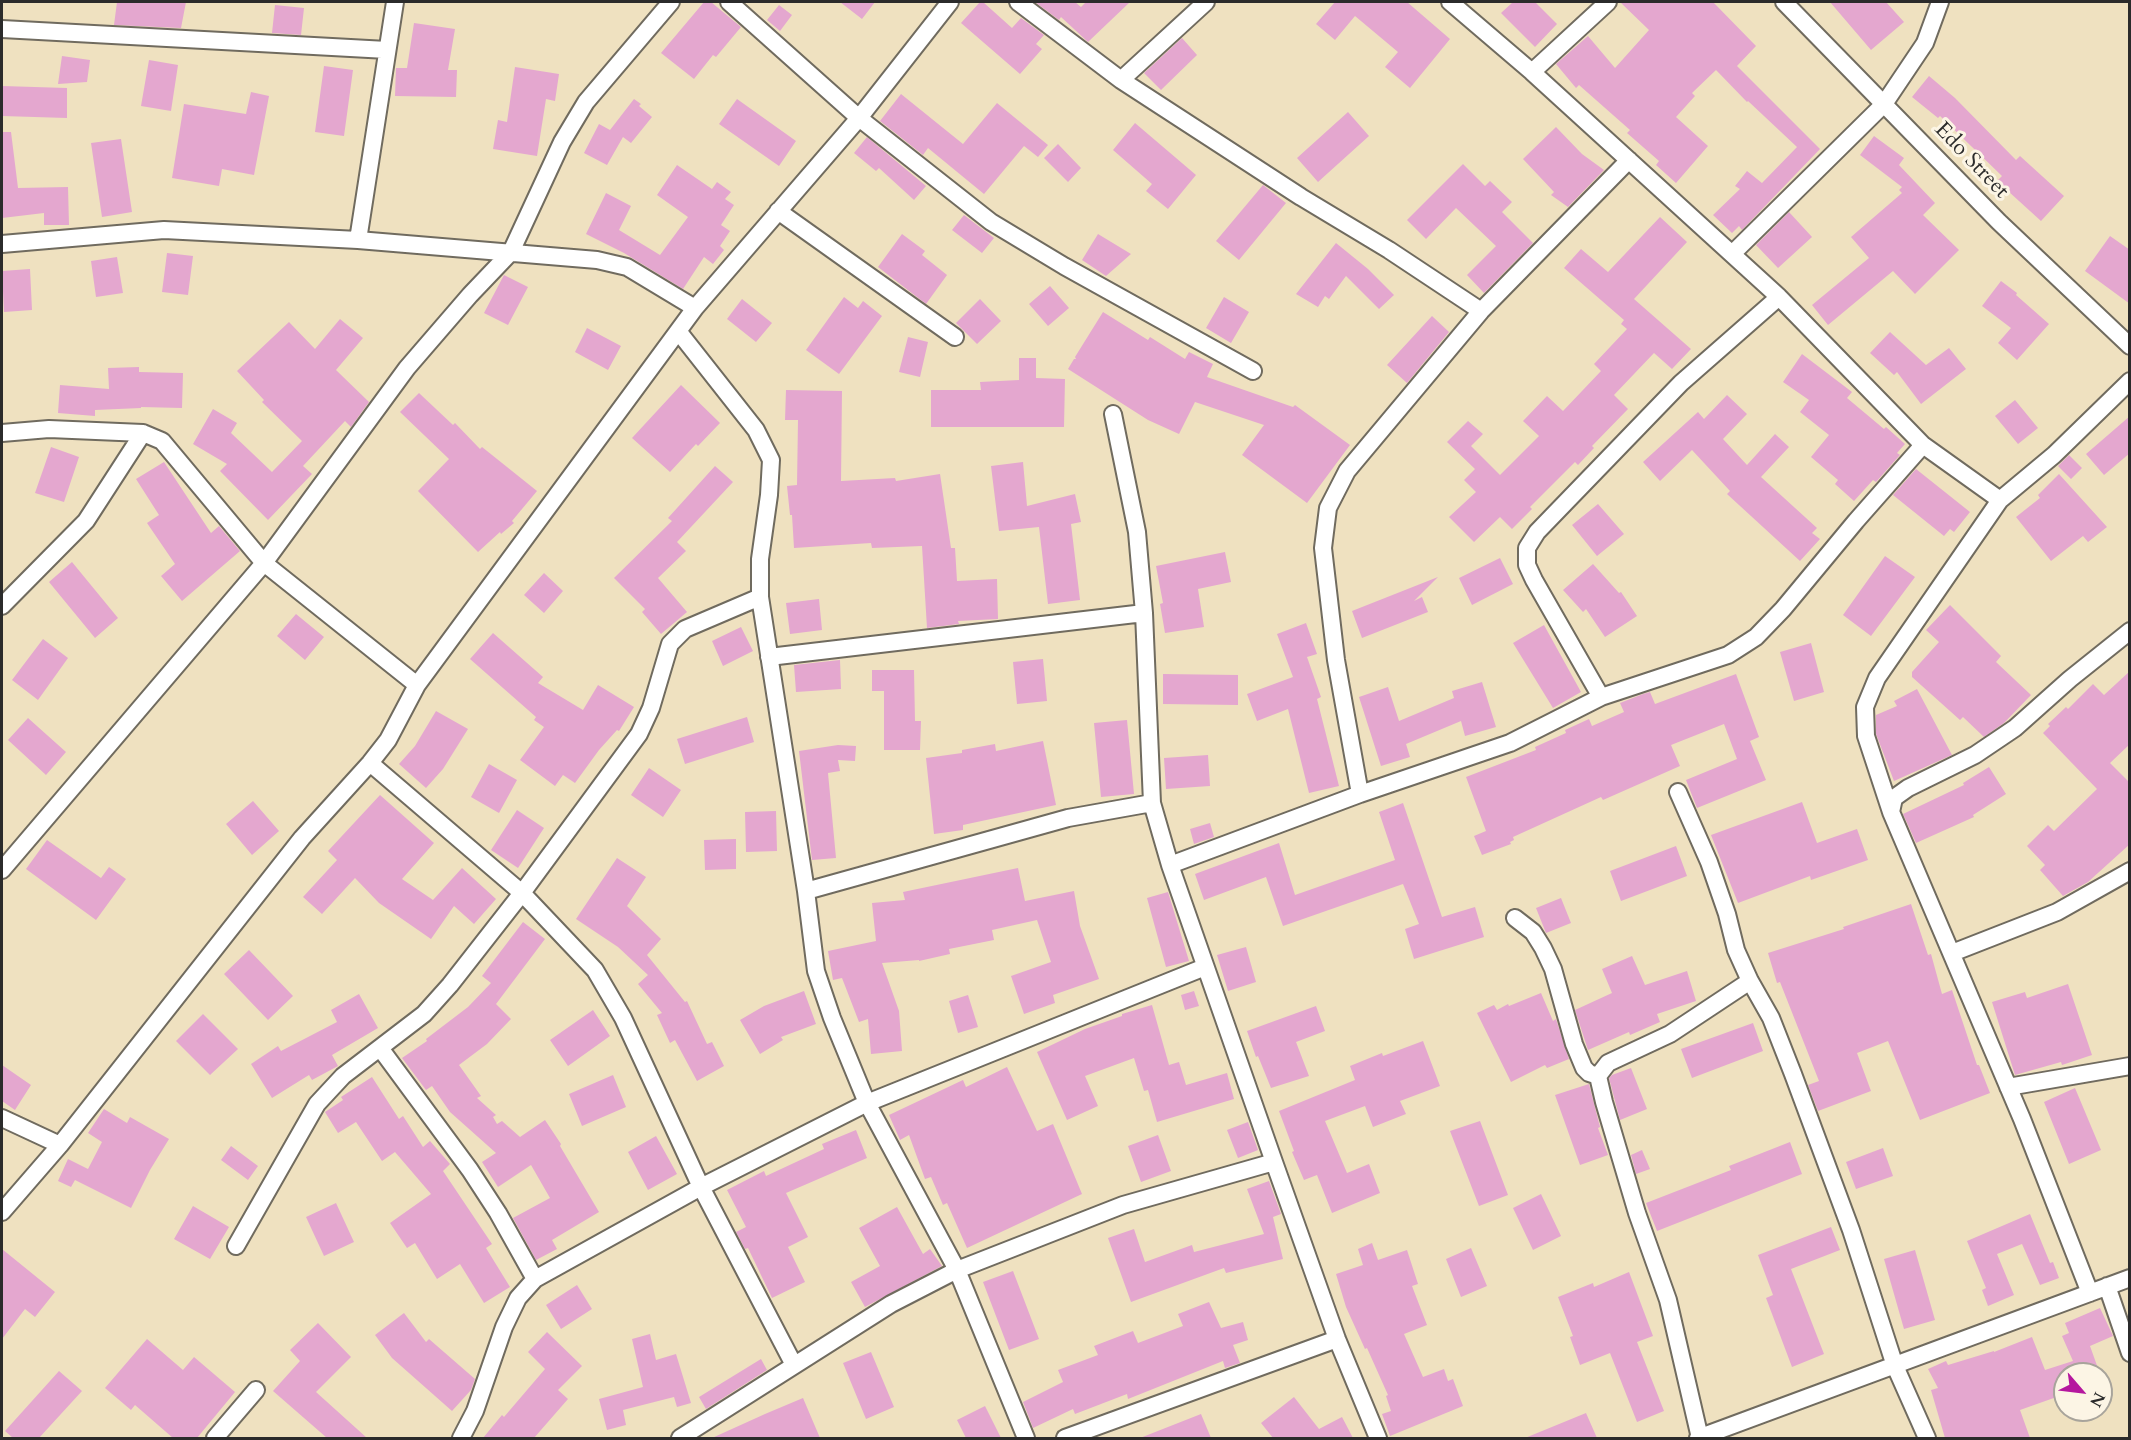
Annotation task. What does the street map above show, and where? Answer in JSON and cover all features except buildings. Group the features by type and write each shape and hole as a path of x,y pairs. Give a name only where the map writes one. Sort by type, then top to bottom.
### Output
{"street":[{"path":"358,240 395,2"},
{"path":"2,870 264,563 407,368 470,295 512,252 562,142 586,102 670,2"},
{"path":"729,2 859,118 991,222 1064,266 1252,371"},
{"path":"2,1212 60,1144 302,838 388,740 417,685 694,308 859,118 950,2"},
{"path":"1018,2 1121,80 1300,197 1399,257 1481,311"},
{"path":"1121,80 1206,2"},
{"path":"1450,2 1532,72 1779,297 1923,445 2000,500"},
{"path":"1532,72 1608,2"},
{"name":"Edo Street","path":"1784,2 1999,222 2130,346"},
{"path":"1732,254 1884,104 1925,43 1940,2"},
{"path":"2,29 387,50"},
{"path":"1360,794 1336,660 1323,548 1328,508 1347,471 1481,311 1629,160"},
{"path":"778,211 954,337"},
{"path":"2,244 164,230 358,240 512,252 597,261 627,267 694,308"},
{"path":"1601,697 1534,580 1527,565 1527,548 1537,532 1681,383 1779,297"},
{"path":"678,332 756,430 771,460 769,495 760,559 760,597 806,891 816,971 832,1018 867,1103 957,1270 1026,1438"},
{"path":"2090,1293 2008,1087 1891,812 1866,736 1865,707 1877,678 2000,500 2054,454 2130,381"},
{"path":"1113,414 1137,532 1144,613 1152,803 1170,865 1274,1162 1337,1339 1378,1438"},
{"path":"2,433 49,429 143,432 162,441 264,563 417,685"},
{"path":"2,606 86,521 143,432"},
{"path":"1170,865 1360,794 1510,743 1601,697 1728,655 1756,637 1783,609 1923,445"},
{"path":"236,1246 317,1104 343,1076 424,1014 450,985 522,893 639,734 651,708 670,644 685,629 760,597"},
{"path":"769,657 1144,613"},
{"path":"1891,812 1894,798 1908,788 1975,755 2015,728 2070,679 2130,631"},
{"path":"370,763 522,893 595,970 623,1018 701,1187 795,1365"},
{"path":"1678,792 1709,862 1727,914 1736,950 1771,1018 1793,1074 1851,1230 1895,1366 1927,1438"},
{"path":"806,891 1068,818 1152,803"},
{"path":"1952,953 2057,912 2130,871"},
{"path":"1515,918 1533,932 1543,948 1553,969 1568,1025 1584,1068 1589,1073 1598,1076"},
{"path":"461,1438 475,1411 504,1327 518,1298 535,1279 701,1187 867,1103 1205,967"},
{"path":"1598,1076 1608,1063 1670,1034 1750,981"},
{"path":"380,1048 470,1170 498,1213 535,1279"},
{"path":"2008,1087 2130,1066"},
{"path":"1598,1076 1634,1202 1668,1300 1699,1438 2130,1278"},
{"path":"2,1118 60,1144"},
{"path":"681,1438 891,1304 957,1270 1122,1205 1274,1162"},
{"path":"2107,1286 2130,1353"},
{"path":"1065,1438 1337,1339"},
{"path":"215,1438 256,1390"}]}
